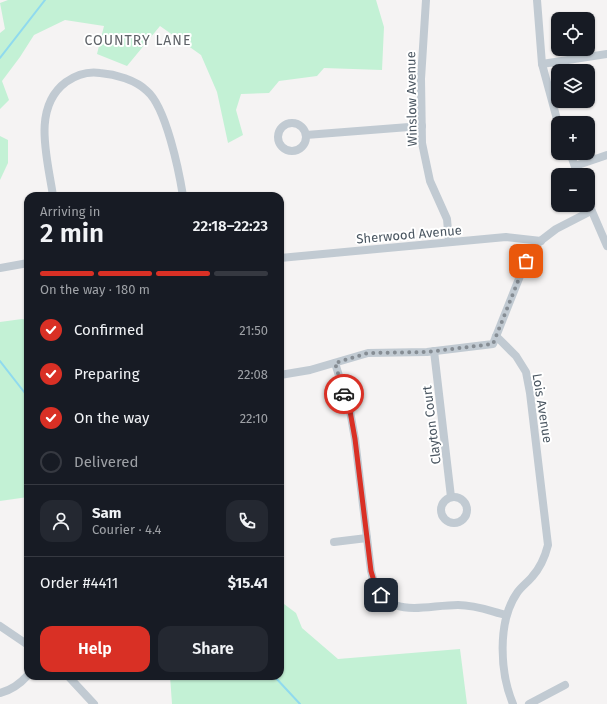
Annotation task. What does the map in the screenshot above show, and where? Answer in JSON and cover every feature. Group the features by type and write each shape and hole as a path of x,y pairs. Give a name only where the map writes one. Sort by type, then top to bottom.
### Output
{"street":[{"name":"Winslow Avenue","path":"426,0 421,79 422,144 430,181 447,219 449,242"},
{"path":"537,0 542,64 556,116"},
{"path":"542,64 607,54"},
{"path":"52,192 44,135 46,112 57,89 72,78 90,72 108,74 127,79 147,91 158,106 169,136 182,192"},
{"path":"306,135 422,126"},
{"path":"573,160 575,166 607,155"},
{"path":"284,374 310,370 368,353 434,351 493,344 526,261 541,241 556,230 589,212"},
{"path":"591,212 607,246"},
{"name":"Sherwood Avenue","path":"284,258 506,237 541,241"},
{"path":"0,268 24,264"},
{"name":"Lois Avenue","path":"496,336 516,356 526,372 530,393 548,544 540,566 517,593 506,615 503,640 506,680 508,690 514,704"},
{"name":"Clayton Court","path":"434,351 451,497"},
{"path":"335,363 350,411 355,439 372,580 381,595 391,603 403,608 412,609 458,605 484,608 506,615"},
{"path":"334,542 367,538"},
{"path":"0,626 24,641"},
{"path":"0,693 8,691 24,679"},
{"path":"72,680 94,704"},
{"path":"529,704 565,685"}],"green space":[{"path":"8,0 376,0 384,27 382,70 324,68 317,76 279,81 269,93 241,94 236,110 243,135 228,143 217,92 201,55 160,26 127,66 97,54 104,26 65,20 34,35 2,81 9,100 0,109 0,33 5,29 0,3"},
{"path":"0,136 8,140 8,163 0,180"},
{"path":"24,319 24,498 0,501 0,322"},
{"path":"284,604 296,613 302,628 338,659 460,649 467,704 172,704 170,680 284,680"}],"waterway":[{"path":"0,58 45,0"},
{"path":"0,361 24,392"},
{"path":"278,680 300,704"}],"way so far":[{"path":"344,394 335,363 368,353 427,352 493,344 526,261"}],"district":[{"name":"COUNTRY LANE","path":"138,40"}],"route":[{"path":"344,394 350,411 355,439 372,580 381,595"}]}
